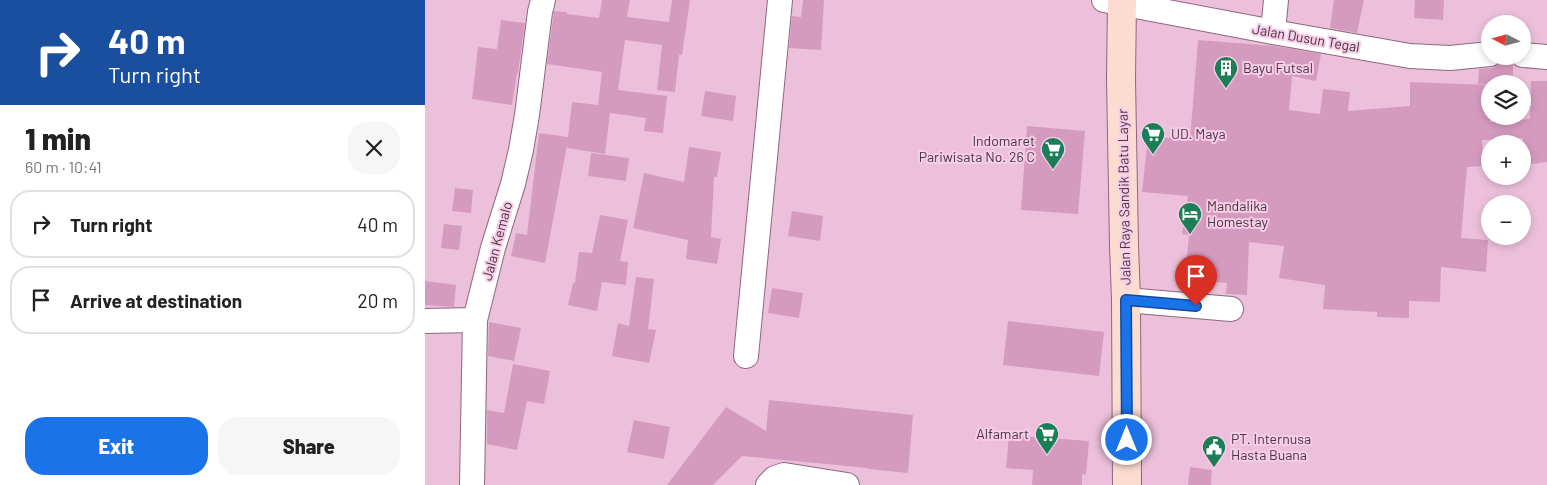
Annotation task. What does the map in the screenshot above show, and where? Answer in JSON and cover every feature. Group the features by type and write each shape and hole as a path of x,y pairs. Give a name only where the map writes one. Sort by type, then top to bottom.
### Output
{"main road":[{"name":"Jalan Raya Sandik Batu Layar","path":"1116,2 1121,80 1123,245 1126,300 1127,485"}],"street":[{"name":"Jalan Kemalo","path":"472,485 475,320 521,150 543,0"},
{"path":"746,356 780,0"},
{"path":"1273,32 1276,0"},
{"name":"Jalan Dusun Tegal","path":"1116,2 1273,32 1430,58 1481,55"},
{"path":"1531,56 1547,57"},
{"path":"1126,300 1231,309"},
{"path":"425,321 475,320"},
{"path":"768,485 775,478 787,475 847,485"}],"building":[{"path":"602,0 630,0 627,17 669,22 672,0 690,0 682,55 679,55 675,92 657,90 662,45 625,40 618,90 667,96 663,133 644,131 646,118 610,113 605,154 567,148 568,140 545,263 511,256 516,233 527,235 539,133 568,137 572,102 598,105 602,72 547,64 554,11 599,18"},
{"path":"803,0 824,0 821,50 789,48 792,16 801,17"},
{"path":"1334,0 1364,0 1357,33 1330,28"},
{"path":"1415,0 1444,0 1443,20 1414,18"},
{"path":"501,20 525,23 512,105 472,99 478,47 497,49"},
{"path":"1198,40 1275,46 1321,54 1316,81 1292,76 1289,110 1320,114 1323,89 1350,92 1348,111 1410,106 1410,82 1481,85 1481,125 1531,125 1531,81 1547,81 1547,162 1531,164 1531,135 1481,135 1481,166 1467,167 1461,238 1481,239 1481,245 1488,245 1486,272 1441,267 1440,302 1409,301 1409,318 1377,317 1377,312 1323,309 1325,285 1279,278 1284,246 1249,242 1247,295 1226,294 1227,283 1185,279 1189,235 1182,234 1188,196 1142,192 1148,136 1190,140"},
{"path":"1497,65 1513,65 1513,75 1481,75 1481,84 1478,84 1479,69 1492,68"},
{"path":"705,91 736,96 733,121 701,116"},
{"name":"Indomaret Pariwisata No. 26 C","path":"1027,126 1085,131 1078,214 1021,210"},
{"path":"689,147 721,152 717,177 714,177 711,237 721,239 717,264 686,259 688,240 633,228 644,173 684,182"},
{"path":"591,153 629,158 626,181 588,176"},
{"path":"455,188 473,190 471,213 452,211"},
{"path":"792,211 823,216 820,241 788,236"},
{"path":"600,215 628,220 620,261 628,262 626,285 602,282 597,311 568,305 573,283 575,283 579,252 592,253"},
{"path":"444,224 462,226 459,250 441,248"},
{"path":"636,277 654,279 648,329 656,330 649,363 612,356 618,323 629,326"},
{"path":"425,281 456,285 454,307 425,305"},
{"path":"772,288 803,293 799,318 768,313"},
{"path":"1008,321 1104,332 1099,376 1003,365"},
{"path":"489,322 521,328 514,361 488,356"},
{"path":"513,364 550,371 544,404 527,401 517,450 487,444 487,410 504,413"},
{"path":"769,400 913,415 908,473 742,456 713,485 667,485 726,407 766,431"},
{"path":"634,420 670,427 664,459 627,452"},
{"name":"Alfamart","path":"1009,435 1089,441 1086,475 1082,474 1082,485 1032,485 1033,470 1006,468"},
{"path":"1190,467 1212,470 1211,485 1188,485"}],"place":[{"name":"Bayu Futsal","path":"1226,89"},
{"name":"UD. Maya","path":"1153,155"},
{"name":"Indomaret Pariwisata No. 26 C","path":"1053,170"},
{"name":"Mandalika Homestay","path":"1190,235"},
{"name":"Alfamart","path":"1047,455"},
{"name":"PT. Internusa Hasta Buana","path":"1214,468"}],"route":[{"path":"1127,440 1126,300 1196,306"}]}
